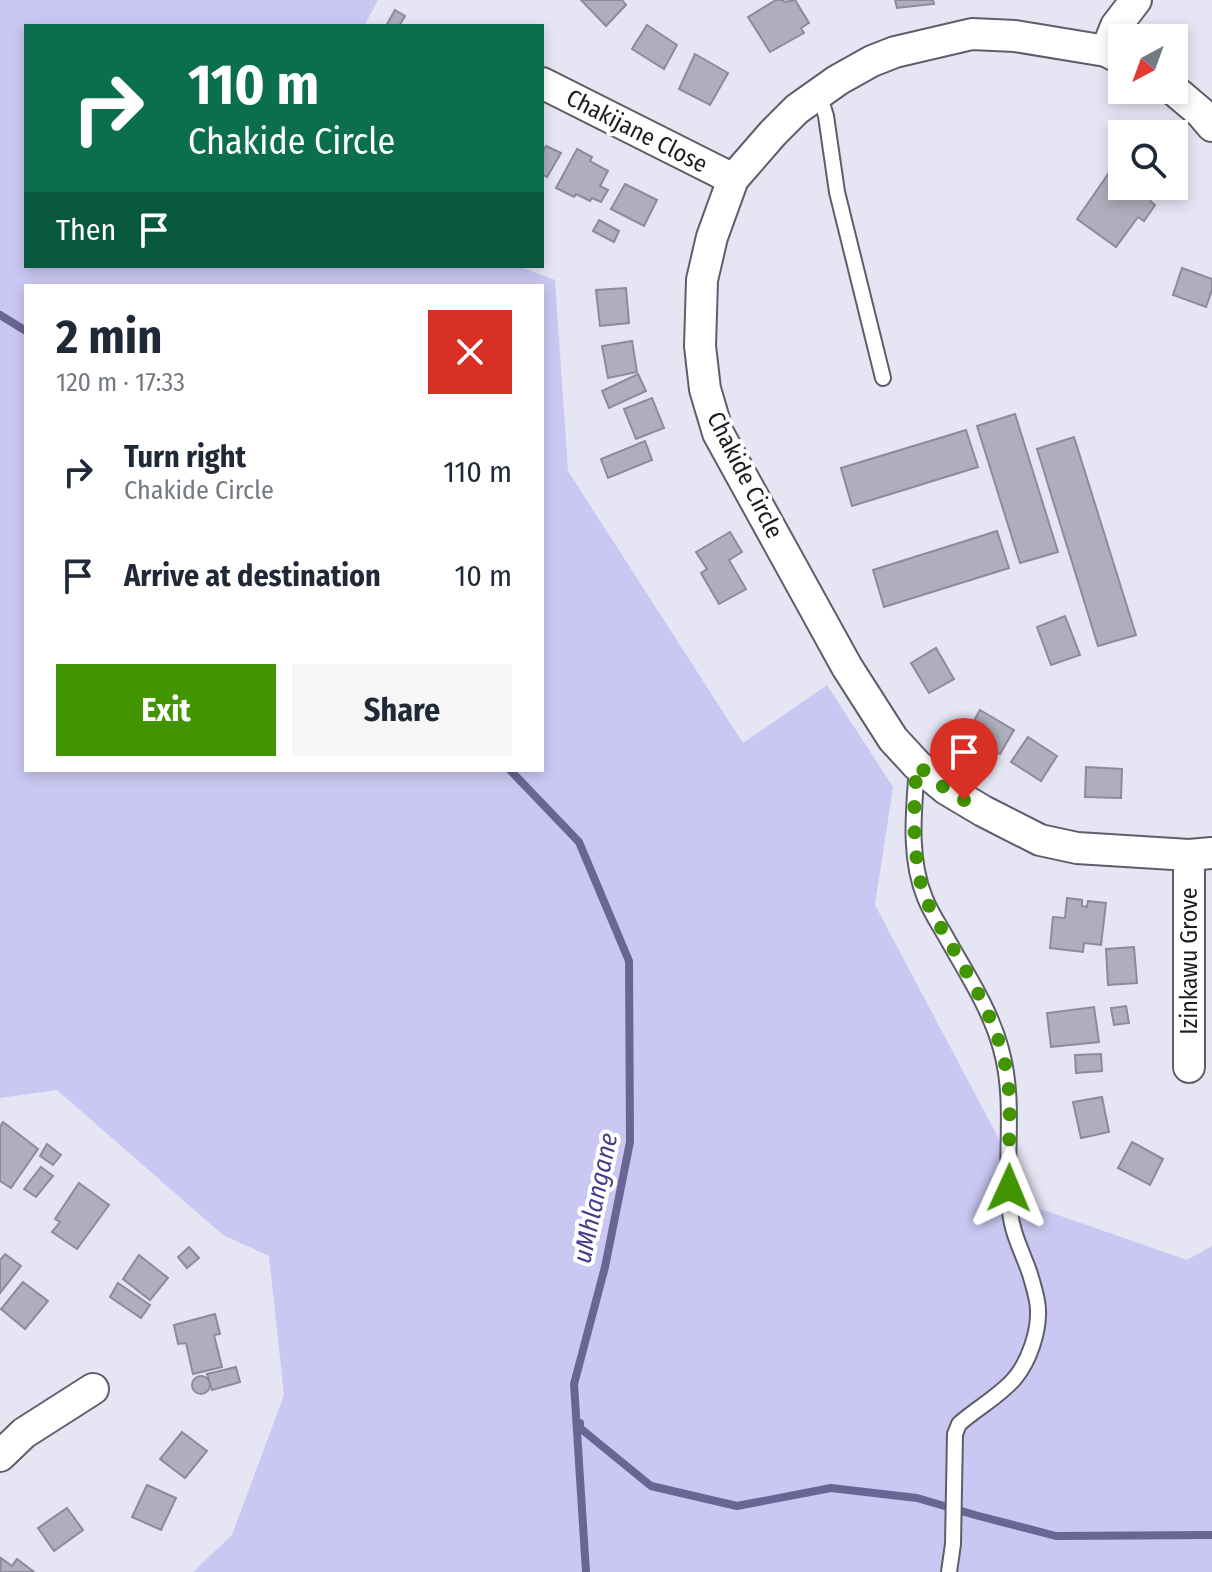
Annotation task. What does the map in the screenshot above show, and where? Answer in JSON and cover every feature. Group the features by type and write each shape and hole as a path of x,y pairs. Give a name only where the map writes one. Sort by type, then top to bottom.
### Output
{"street":[{"path":"1118,24 1136,0"},
{"name":"Chakide Circle","path":"1108,54 1015,36 972,34 895,52 872,61 819,93 797,109 733,179 712,237 702,280 700,346 705,389 718,433 847,667 893,739 917,765 970,804 1040,840 1077,848 1200,854"},
{"name":"Chakijane Close","path":"544,84 733,179"},
{"path":"1188,102 1212,126"},
{"name":"Izinkawu Grove","path":"1189,1067 1200,854"},
{"path":"0,1456 24,1433 93,1389"}],"lane":[{"path":"819,93 826,116 837,192 883,378"},
{"path":"917,765 914,829 919,876 924,896 994,1027 1006,1066 1010,1211 1038,1310 1032,1346 1025,1363 1014,1379 959,1424 955,1434 953,1544 949,1572"}],"shaded area":[{"path":"0,0 378,0 365,24 24,24 24,268 523,268 555,280 568,471 743,743 827,685 893,787 875,905 1035,1207 1187,1260 1212,1246 1212,1572 193,1572 232,1535 284,1395 269,1256 223,1235 57,1090 0,1098"}],"building":[{"path":"581,0 622,0 626,5 606,26"},
{"path":"776,0 795,0 809,23 801,28 804,33 770,52 748,17"},
{"path":"895,0 933,0 934,4 897,8"},
{"path":"395,10 405,16 400,24 387,24"},
{"path":"647,25 677,45 664,69 632,49"},
{"path":"695,54 728,73 710,105 679,89"},
{"path":"546,146 561,153 547,177 544,175"},
{"path":"577,149 608,171 600,186 608,190 601,202 592,198 590,201 576,194 574,197 556,188"},
{"path":"1108,174 1108,200 1151,200 1155,205 1144,221 1138,217 1116,247 1077,219"},
{"path":"625,184 657,200 644,226 611,209"},
{"path":"599,220 619,231 614,242 593,231"},
{"path":"1182,268 1212,279 1206,307 1173,295"},
{"path":"626,288 629,323 600,326 596,290"},
{"path":"632,341 637,372 608,378 602,346"},
{"path":"638,374 646,391 609,408 602,391"},
{"path":"652,398 664,428 636,439 624,409"},
{"path":"1015,414 1058,552 1020,563 977,426"},
{"path":"966,430 978,467 852,506 841,468"},
{"path":"1074,437 1136,635 1098,646 1037,449"},
{"path":"645,441 652,460 608,478 601,459"},
{"path":"997,531 1009,568 884,607 873,570"},
{"path":"730,532 742,552 729,560 746,589 719,604 701,573 707,569 696,552"},
{"path":"1065,616 1080,655 1051,665 1037,627"},
{"path":"936,648 954,679 929,693 911,663"},
{"path":"980,710 1014,730 1000,754 966,735"},
{"path":"1028,737 1057,756 1041,781 1011,762"},
{"path":"1086,767 1122,769 1121,798 1085,797"},
{"path":"1067,898 1082,900 1082,906 1087,907 1088,901 1106,903 1101,945 1084,943 1083,952 1050,948 1053,917 1065,918"},
{"path":"1134,947 1137,983 1108,985 1106,949"},
{"path":"1126,1006 1129,1023 1114,1025 1111,1008"},
{"path":"1094,1007 1099,1042 1051,1047 1047,1013"},
{"path":"1101,1054 1102,1071 1076,1073 1075,1055"},
{"path":"1102,1097 1109,1132 1081,1138 1073,1102"},
{"path":"3,1122 38,1149 11,1188 0,1181 0,1127"},
{"path":"1132,1142 1163,1159 1150,1185 1118,1168"},
{"path":"47,1144 61,1155 53,1165 40,1156"},
{"path":"41,1167 53,1176 36,1197 24,1189"},
{"path":"79,1183 109,1205 77,1249 52,1232 60,1222 55,1219"},
{"path":"189,1247 199,1258 187,1268 178,1257"},
{"path":"5,1254 21,1266 0,1293 0,1260"},
{"path":"139,1255 168,1278 150,1300 123,1279"},
{"path":"23,1282 48,1301 25,1329 1,1309"},
{"path":"118,1283 150,1305 141,1318 110,1297"},
{"path":"215,1314 220,1334 214,1335 222,1367 193,1374 186,1343 178,1344 174,1325"},
{"path":"236,1367 240,1382 212,1390 207,1374"},
{"path":"201,1376 210,1385 201,1394 192,1385"},
{"path":"182,1432 207,1451 185,1478 160,1459"},
{"path":"147,1485 176,1498 161,1530 132,1517"},
{"path":"67,1508 83,1530 54,1551 38,1528"},
{"path":"1,1558 12,1566 17,1559 34,1572 0,1572"}],"waterway":[{"name":"uMhlangane","path":"0,315 24,330"},
{"name":"uMhlangane","path":"512,772 579,842 629,961 630,1142 605,1267 574,1384 586,1572"},
{"path":"580,1423 580,1428 651,1486 737,1506 831,1488 917,1498 1056,1536 1212,1535"}],"route":[{"path":"964,800 917,765 915,852 924,896 994,1027 1006,1066 1009,1188"}]}
